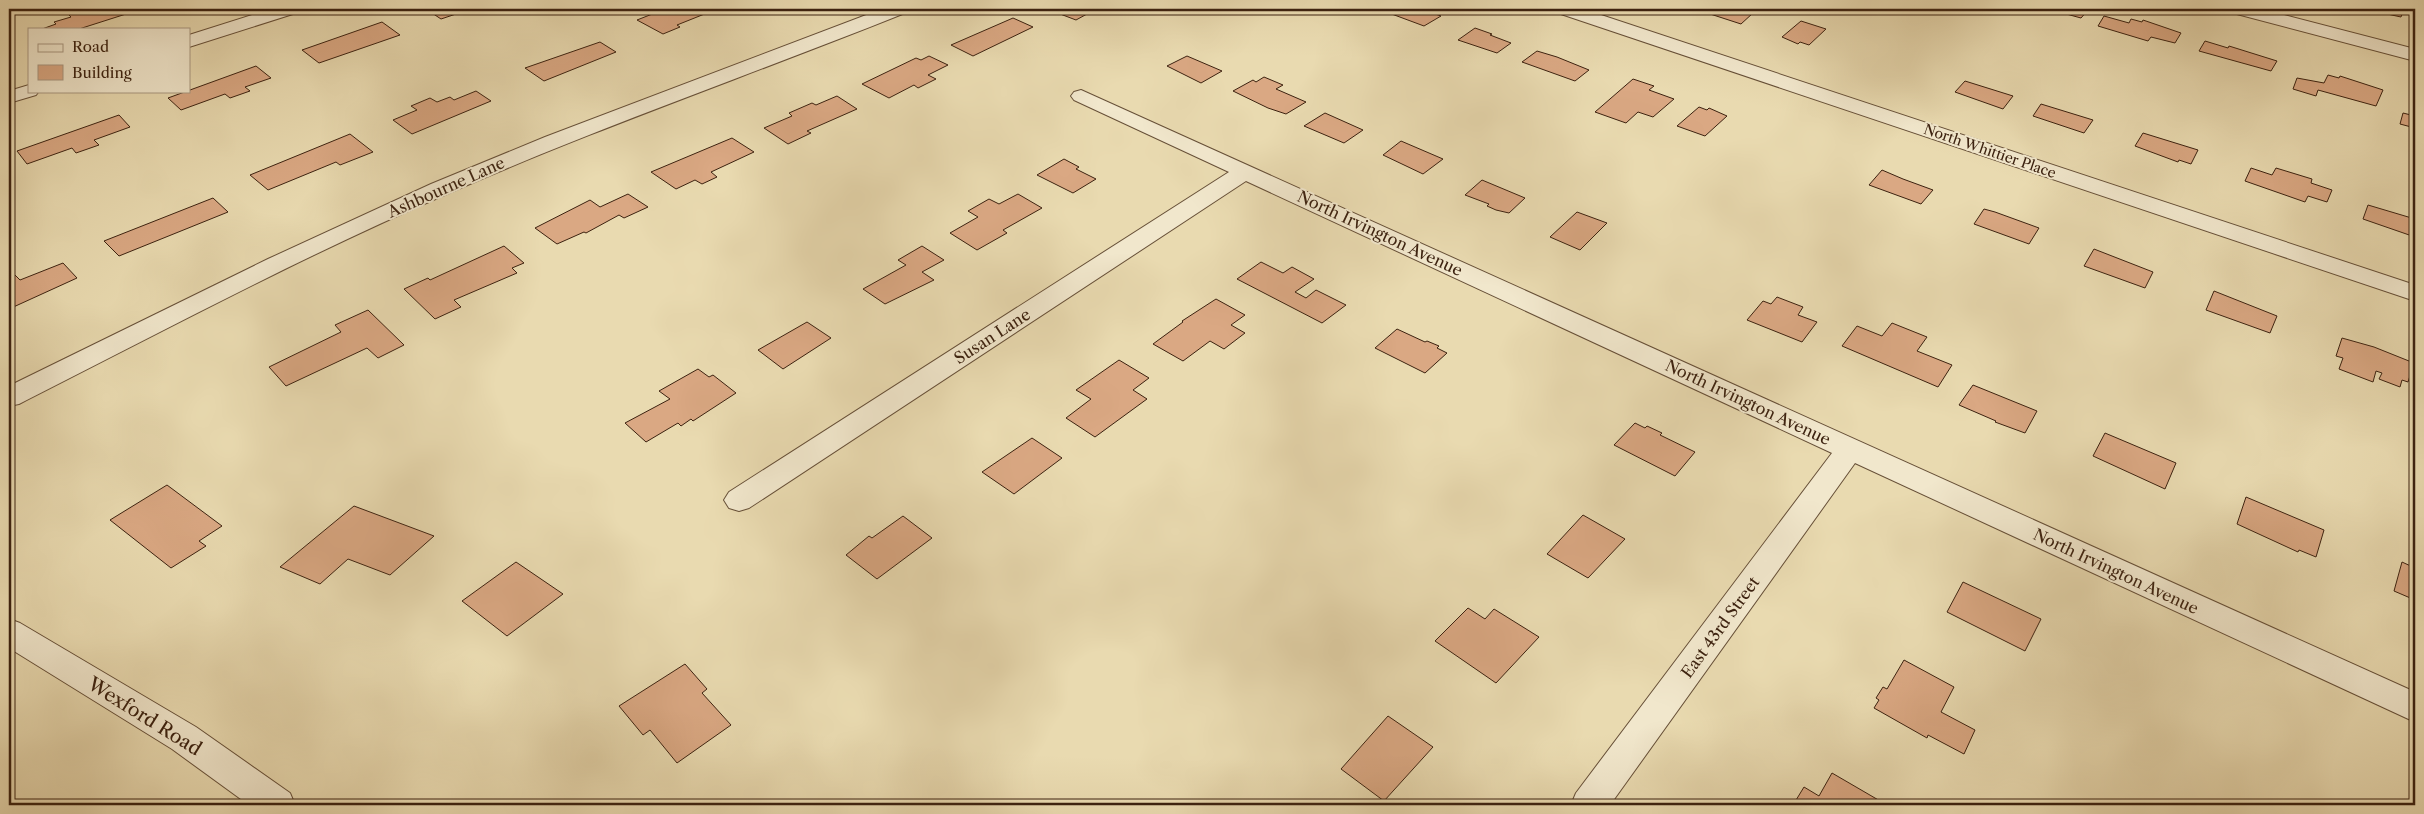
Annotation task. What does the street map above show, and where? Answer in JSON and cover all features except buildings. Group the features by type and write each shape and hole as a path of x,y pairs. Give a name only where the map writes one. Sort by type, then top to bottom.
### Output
{"street":[{"path":"190,41 289,9"},
{"name":"Ashbourne Lane","path":"9,397 328,240 437,190 581,130 898,9"},
{"name":"North Whittier Place","path":"1565,9 2415,293"},
{"path":"2240,9 2415,55"},
{"path":"9,97 28,91"},
{"name":"North Irvington Avenue","path":"1081,96 2415,708"},
{"name":"Susan Lane","path":"739,500 1246,172"},
{"name":"East 43rd Street","path":"1589,805 1850,449"},
{"name":"Wexford Road","path":"9,632 148,715 277,805"}]}
